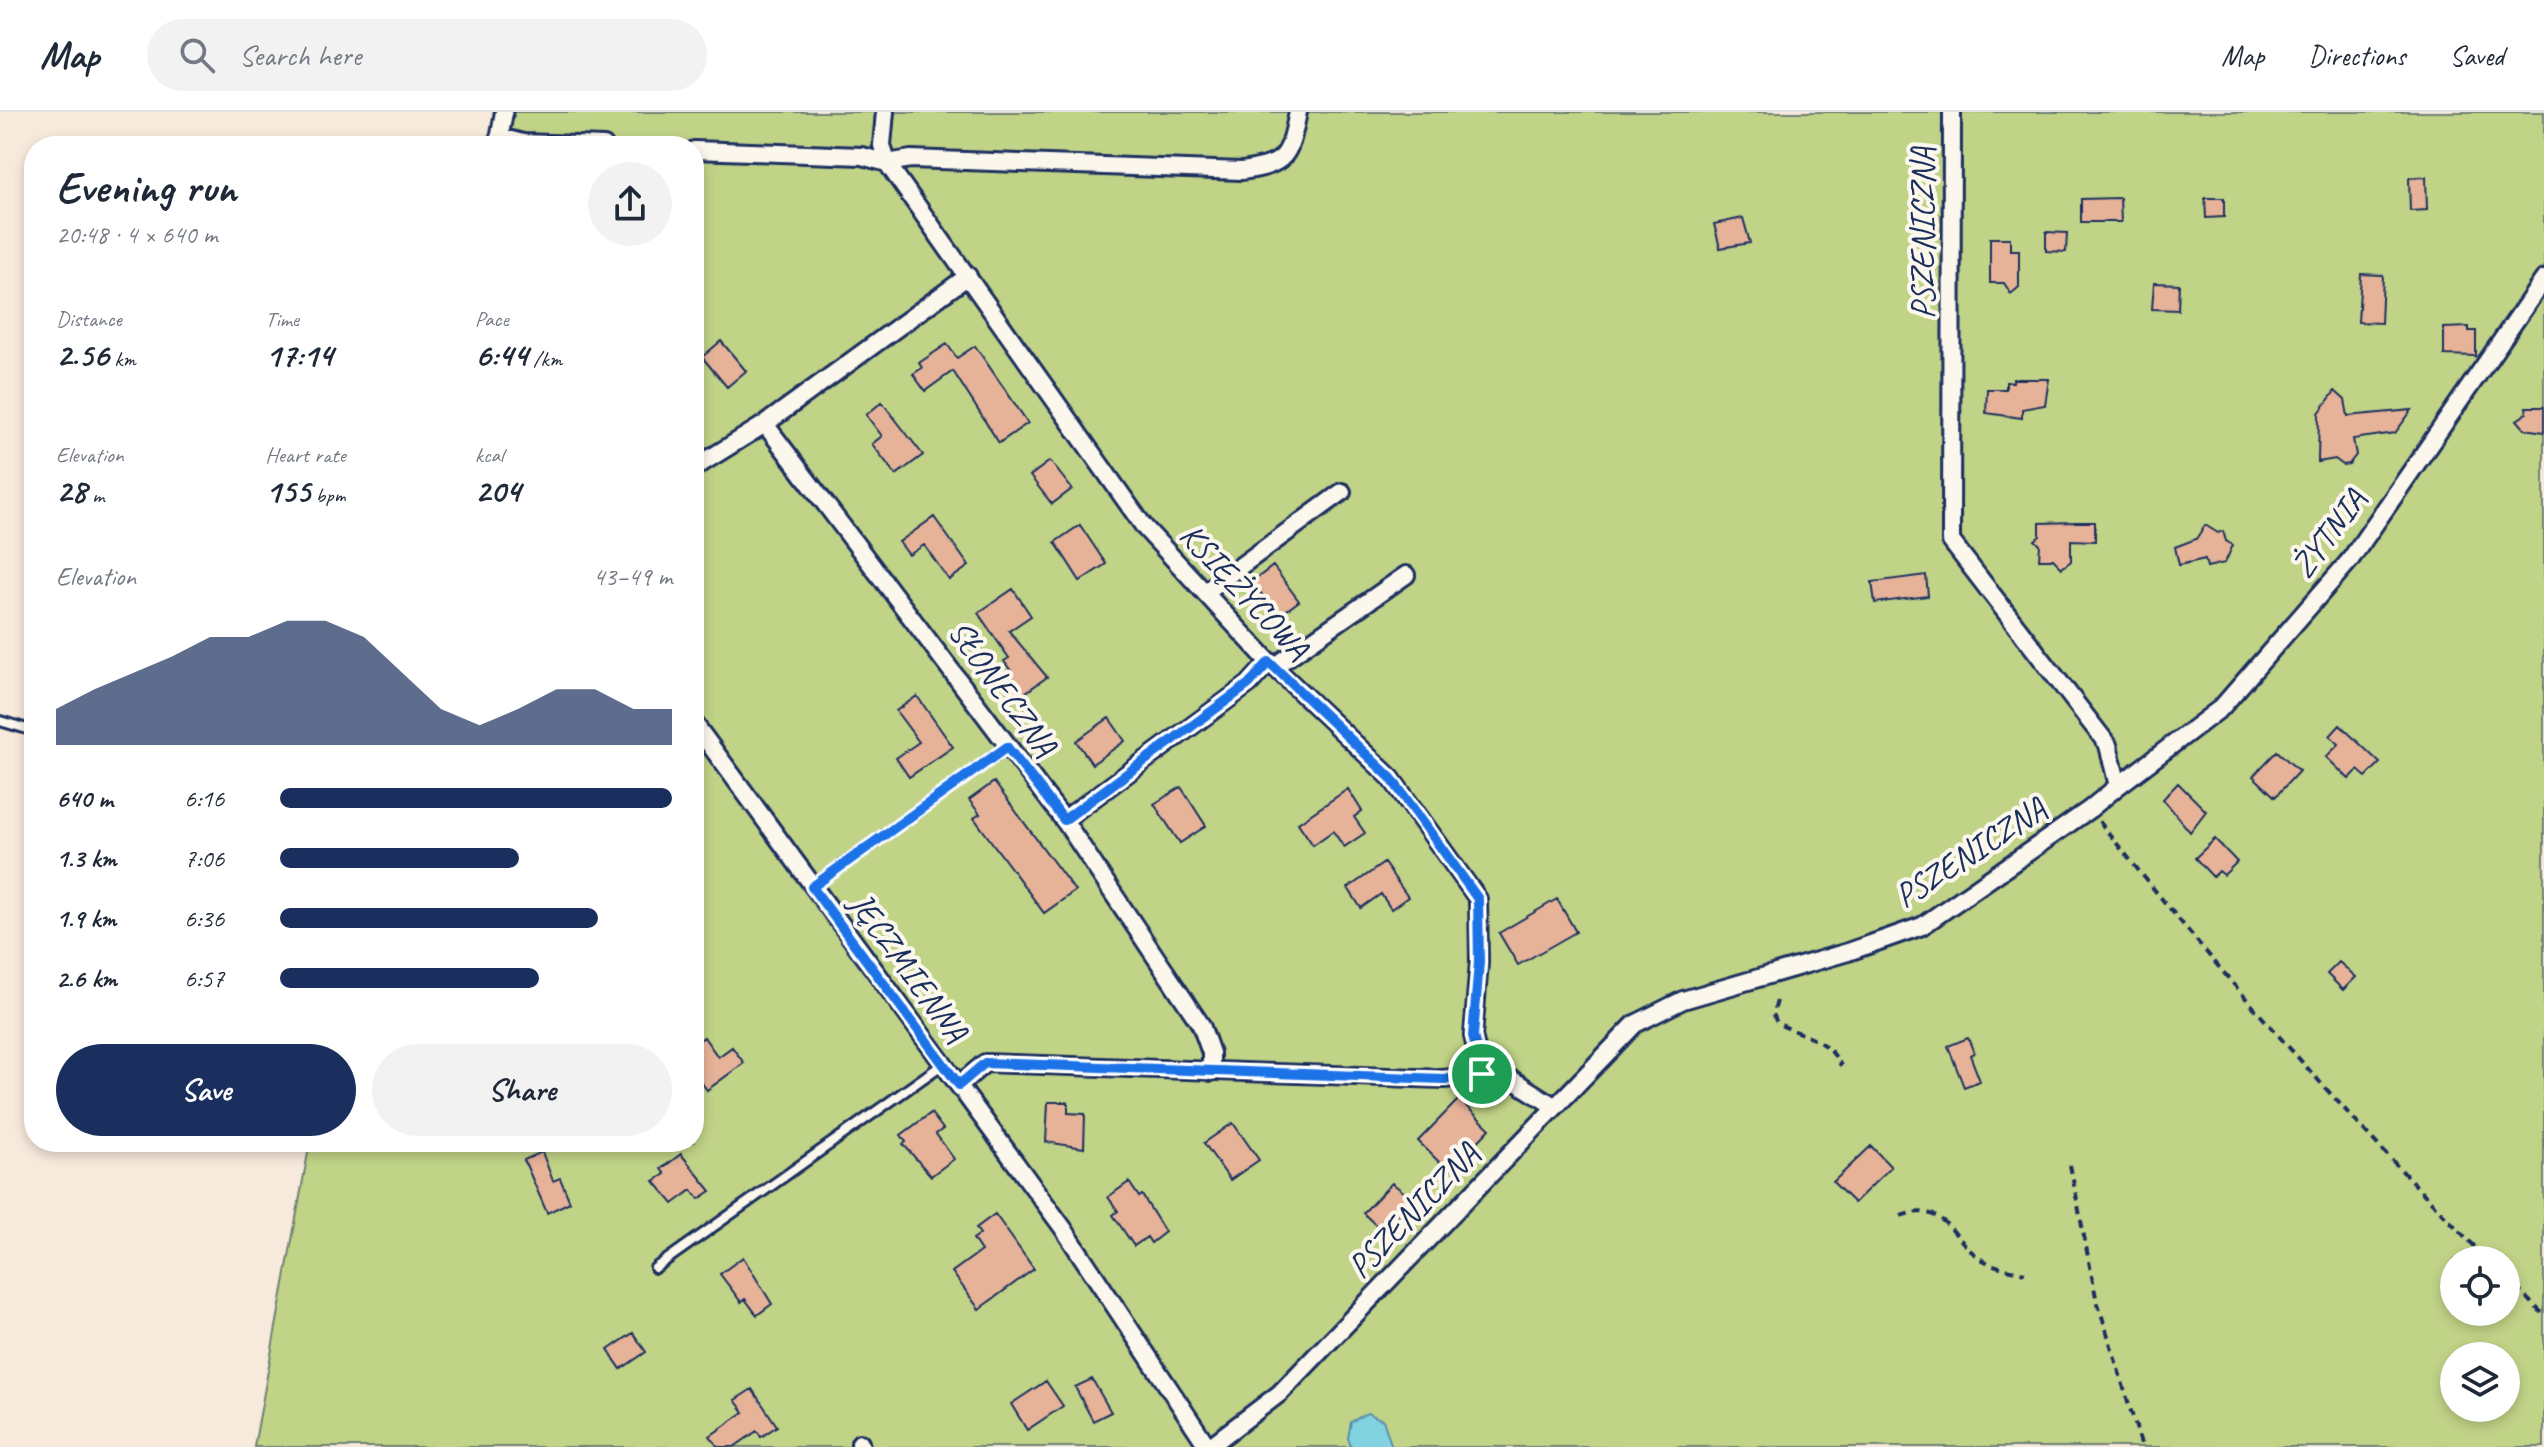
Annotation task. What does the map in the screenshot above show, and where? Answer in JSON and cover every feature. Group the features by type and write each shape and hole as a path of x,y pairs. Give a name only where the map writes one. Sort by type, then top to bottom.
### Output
{"street":[{"path":"499,136 504,112"},
{"path":"885,112 882,145 887,163"},
{"path":"704,150 862,156 887,163 911,159 1242,171 1274,166 1290,151 1298,112"},
{"name":"PSZENICZNA","path":"1208,1447 1280,1393 1635,1024 1683,1000 1848,952 1922,926 2090,809 2118,786 2108,745 1951,541 1952,112"},
{"name":"KSIĘŻYCOWA","path":"887,163 1145,528 1272,664 1391,778 1478,899 1479,962 1473,1036 1482,1074"},
{"path":"704,462 765,424 968,276"},
{"name":"ŻYTNIA","path":"2118,786 2221,708 2350,560 2544,279"},
{"name":"SŁONECZNA","path":"765,424 1064,820 1201,1025 1211,1053 1211,1072"},
{"path":"1205,592 1342,492"},
{"path":"1064,820 1272,664 1406,575"},
{"name":"JĘCZMIENNA","path":"704,737 1063,1228 1208,1447"},
{"path":"959,1085 985,1063 1444,1079 1482,1074 1513,1080 1554,1106"}],"lane":[{"path":"0,721 24,728"},
{"path":"812,887 1007,747"},
{"path":"655,1268 943,1064"}],"path":[{"path":"2090,809 2170,911 2342,1105 2475,1246"},
{"path":"1777,1001 1773,1014 1777,1023 1820,1042 1833,1052 1841,1066"},
{"path":"2070,1165 2096,1297 2142,1447"},
{"path":"1901,1216 1928,1213 1952,1228 1981,1259 2025,1273"},
{"path":"2520,1292 2544,1315"}],"green space":[{"path":"499,112 2544,112 2544,1447 254,1447 308,1152 704,1152 704,136 494,136"}],"water":[{"path":"1367,1413 1383,1420 1392,1447 1351,1447 1348,1438 1351,1422"}],"building":[{"path":"2426,177 2427,210 2410,211 2409,178"},
{"path":"2120,198 2121,222 2081,222 2081,199"},
{"path":"2205,198 2224,198 2224,217 2206,218"},
{"path":"1743,218 1750,243 1720,248 1714,224"},
{"path":"2046,232 2067,233 2066,252 2046,251"},
{"path":"1990,238 2010,238 2010,250 2019,250 2019,287 2011,294 2004,283 1990,283"},
{"path":"2361,274 2383,275 2381,323 2358,322"},
{"path":"2154,283 2179,284 2178,310 2152,309"},
{"path":"2469,327 2469,331 2476,331 2476,356 2444,355 2444,328"},
{"path":"721,341 746,371 727,387 704,355"},
{"path":"947,344 957,358 975,346 1028,423 999,443 953,371 925,391 913,374 922,368 919,363"},
{"path":"2013,379 2049,379 2045,405 2022,409 2022,418 1986,413 1987,389 2006,389 2006,382 2013,382"},
{"path":"2335,391 2345,400 2348,416 2412,410 2395,433 2353,439 2356,455 2349,464 2343,465 2335,459 2318,462 2319,413"},
{"path":"882,402 923,455 896,475 872,444 882,436 866,415"},
{"path":"2526,407 2544,407 2544,432 2525,429 2517,420 2527,413"},
{"path":"1050,461 1072,489 1052,504 1030,476"},
{"path":"934,517 969,566 949,580 924,545 909,555 899,542"},
{"path":"2095,522 2095,541 2071,540 2071,561 2062,568 2053,559 2039,559 2040,545 2035,540 2040,536 2040,523"},
{"path":"1080,525 1106,564 1080,581 1055,542"},
{"path":"2205,525 2218,533 2223,531 2226,541 2233,545 2225,563 2207,567 2205,559 2179,565 2175,547 2196,539"},
{"path":"1273,566 1299,601 1279,616 1252,582"},
{"path":"1926,575 1928,596 1875,603 1872,582"},
{"path":"1013,589 1031,616 1009,631 1047,677 1015,700 1000,680 1011,671 1004,661 1009,658 978,613"},
{"path":"917,696 953,747 909,777 896,758 919,742 896,711"},
{"path":"1109,718 1125,741 1092,764 1076,741"},
{"path":"2340,725 2380,763 2366,777 2358,770 2349,779 2326,757 2339,744 2330,736"},
{"path":"2277,751 2299,771 2275,797 2253,776"},
{"path":"994,782 1075,891 1044,913 974,818 980,814 969,800"},
{"path":"2178,783 2206,811 2190,832 2163,799"},
{"path":"1181,787 1206,826 1180,843 1154,804"},
{"path":"1348,789 1362,811 1354,817 1365,833 1344,847 1333,831 1313,845 1298,823"},
{"path":"2215,839 2237,862 2224,875 2219,871 2213,877 2195,858"},
{"path":"1384,863 1408,897 1391,909 1381,894 1361,908 1348,888"},
{"path":"1557,899 1576,932 1518,965 1499,933"},
{"path":"2339,962 2356,977 2343,990 2327,974"},
{"path":"704,1037 718,1057 732,1047 744,1063 707,1090 704,1086"},
{"path":"1968,1038 1974,1053 1970,1055 1980,1081 1964,1087 1948,1046"},
{"path":"1459,1099 1490,1129 1449,1172 1418,1141"},
{"path":"1048,1102 1068,1102 1068,1113 1085,1114 1084,1148 1046,1142"},
{"path":"931,1113 943,1129 936,1134 954,1159 931,1176 903,1144 906,1142 901,1135"},
{"path":"1233,1123 1259,1160 1230,1180 1204,1143"},
{"path":"1871,1146 1891,1167 1854,1203 1833,1182"},
{"path":"542,1152 553,1181 560,1178 570,1202 547,1213 524,1160"},
{"path":"681,1154 711,1191 699,1199 692,1190 673,1204 654,1181 665,1174 661,1169"},
{"path":"1129,1182 1139,1197 1142,1195 1165,1232 1151,1243 1147,1237 1134,1246 1113,1215 1118,1211 1108,1197"},
{"path":"1392,1183 1414,1200 1382,1231 1363,1213"},
{"path":"995,1214 1034,1269 979,1309 952,1272 981,1251 973,1239 980,1234 976,1228"},
{"path":"743,1257 772,1304 757,1315 745,1299 741,1302 720,1274"},
{"path":"633,1333 646,1352 621,1369 608,1350"},
{"path":"1092,1379 1111,1412 1093,1421 1075,1387"},
{"path":"1046,1381 1063,1406 1027,1430 1011,1404"},
{"path":"752,1389 777,1426 761,1437 757,1431 734,1447 718,1447 710,1436 744,1412 735,1400"}],"route":[{"path":"1269,662 1391,778 1478,899 1479,962 1473,1036 1482,1074 1444,1079 985,1063 959,1085 812,887 1007,747 1064,820 1249,684 1269,662"}]}
